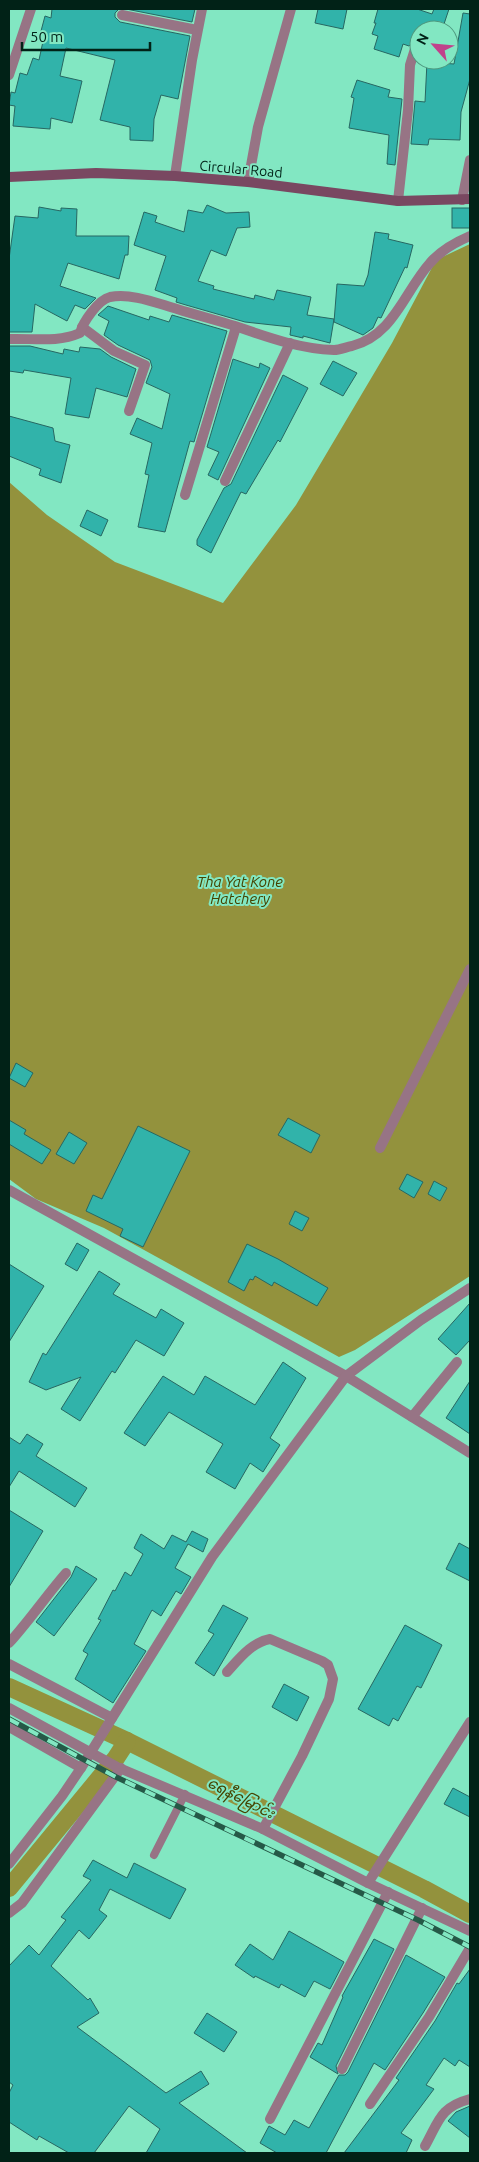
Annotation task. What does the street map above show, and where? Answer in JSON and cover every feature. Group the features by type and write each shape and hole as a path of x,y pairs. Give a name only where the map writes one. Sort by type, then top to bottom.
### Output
{"street":[{"path":"9,75 31,9"},
{"path":"175,176 197,30 202,9"},
{"path":"248,182 256,134 291,9"},
{"path":"122,15 197,30"},
{"path":"398,201 408,110 410,70"},
{"path":"466,199 470,160"},
{"name":"Circular Road","path":"9,176 96,173 175,176 248,182 398,201 466,199"},
{"path":"9,339 40,340 71,337 80,333 82,327 102,301 110,297 143,299 264,337 311,348 336,350 366,342 380,332 393,317 430,262 455,242 470,236"},
{"path":"82,327 114,352 145,365 129,411"},
{"path":"186,495 236,327"},
{"path":"225,481 290,342"},
{"path":"380,1148 470,969"},
{"path":"9,1190 346,1376 470,1454"},
{"path":"9,1864 62,1796 81,1768 212,1557 346,1376 421,1320 470,1288"},
{"path":"412,1417 458,1362"},
{"path":"9,1643 26,1625 45,1597 66,1573"},
{"path":"227,1672 247,1651 262,1640 270,1639 314,1657 328,1665 333,1679 329,1699 302,1756 263,1829"},
{"path":"9,1664 110,1721"},
{"path":"9,1708 93,1749 100,1758 119,1768 185,1794 263,1829 368,1883 470,1930"},
{"path":"368,1883 470,1722"},
{"path":"9,1727 81,1768"},
{"path":"9,1913 22,1902 119,1768"},
{"path":"270,2119 388,1892"},
{"path":"342,2069 422,1908"},
{"path":"370,2104 429,2017 470,1948"},
{"path":"425,2146 448,2108 456,2103 470,2099"}],"lane":[{"path":"154,1855 185,1794"}],"water":[{"name":"Tha Yat Kone Hatchery","path":"470,244 470,1276 355,1350 339,1357 104,1228 36,1199 9,1179 9,482 47,515 115,562 223,603 296,505 392,343 436,260"}],"building":[{"path":"52,9 119,9 115,13 115,17 120,22 190,36 178,99 161,95 154,119 153,141 130,140 130,127 100,120 115,60 66,48 60,76 82,81 72,123 51,118 50,129 13,126 15,106 9,105 11,92 15,93 20,73 27,75 33,58 39,60 45,32 41,31 45,16 51,18"},
{"path":"126,9 195,9 192,22"},
{"path":"318,9 347,9 343,29 315,23"},
{"path":"378,9 417,9 432,14 434,9 449,9 445,20 409,20 409,46 403,44 399,57 374,49 378,36 372,34 376,23 374,23"},
{"path":"463,13 470,14 470,79 461,112 460,140 429,139 428,145 411,144 415,101 425,102 427,70 459,70 459,36"},
{"path":"357,80 390,90 388,97 402,99 395,165 387,164 389,135 349,128 354,98 351,97"},
{"path":"207,205 226,213 249,212 250,227 237,228 226,256 211,250 198,281 214,286 213,289 254,299 255,295 274,300 277,290 311,297 307,315 334,319 330,343 303,336 303,338 290,335 291,327 245,322 176,302 177,298 155,290 166,256 134,245 144,212 157,216 155,222 184,232 188,210 203,213"},
{"path":"39,207 61,211 61,208 77,209 76,236 129,236 128,255 125,255 119,279 68,263 60,286 96,298 85,309 75,305 67,321 35,304 32,332 9,332 9,259 15,216 38,218"},
{"path":"452,208 470,208 470,228 452,228"},
{"path":"375,232 389,234 388,239 413,245 407,268 405,267 381,318 378,317 373,328 363,335 334,322 337,284 364,286 368,275"},
{"path":"108,306 149,320 150,316 169,322 172,315 227,331 194,442 190,441 165,532 138,527 149,475 145,474 152,443 130,434 137,418 162,429 170,394 146,383 152,367 150,360 118,345 104,335 109,321 98,315"},
{"path":"9,346 30,346 63,354 64,349 79,352 80,347 100,349 111,357 136,369 127,397 96,388 89,418 65,414 71,378 24,370 23,373 9,371"},
{"path":"233,359 259,368 260,363 270,368 218,480 208,475 219,452 207,447"},
{"path":"333,361 357,373 343,396 320,384"},
{"path":"283,375 308,388 280,442 278,440 246,494 241,492 211,553 197,545 197,540 224,488 231,484"},
{"path":"9,416 53,428 55,441 70,445 61,483 39,475 41,469 9,456"},
{"path":"87,510 108,520 101,536 80,526"},
{"path":"16,1063 33,1073 25,1087 9,1078"},
{"path":"288,1118 320,1135 311,1153 278,1135"},
{"path":"9,1120 26,1130 24,1134 51,1150 42,1164 9,1144"},
{"path":"138,1126 190,1151 143,1247 120,1236 123,1229 86,1211 93,1195 102,1199"},
{"path":"69,1132 87,1143 74,1164 56,1154"},
{"path":"407,1174 423,1182 414,1198 399,1189"},
{"path":"434,1181 447,1188 440,1201 428,1194"},
{"path":"295,1211 309,1218 302,1231 289,1224"},
{"path":"77,1243 89,1250 77,1271 65,1264"},
{"path":"247,1244 278,1259 328,1288 317,1306 274,1282 272,1286 255,1276 253,1280 250,1279 244,1291 228,1282"},
{"path":"9,1264 44,1286 9,1342"},
{"path":"99,1271 120,1284 113,1294 156,1318 161,1309 184,1323 164,1356 136,1340 115,1373 112,1371 80,1421 61,1409 81,1377 46,1390 29,1382 43,1353 46,1355"},
{"path":"470,1303 470,1340 456,1355 438,1339"},
{"path":"283,1362 306,1378 270,1438 280,1445 263,1472 250,1463 235,1489 206,1472 223,1444 169,1412 145,1446 124,1433 163,1376 194,1395 205,1376 255,1405"},
{"path":"470,1381 470,1434 446,1418"},
{"path":"27,1434 43,1444 36,1456 87,1488 75,1507 19,1471 9,1487 9,1437 20,1444"},
{"path":"9,1510 43,1531 9,1587"},
{"path":"192,1531 208,1539 203,1552 188,1544 175,1568 191,1577 181,1594 176,1591 161,1616 152,1610 134,1644 146,1651 113,1703 75,1679 88,1654 83,1651 101,1620 98,1619 113,1590 115,1591 125,1572 131,1576 143,1554 134,1548 141,1534 164,1549 172,1535 186,1542"},
{"path":"459,1543 470,1549 470,1581 446,1569"},
{"path":"76,1566 97,1579 54,1636 36,1622 71,1577"},
{"path":"223,1605 248,1618 214,1676 195,1663 214,1634 208,1631"},
{"path":"405,1625 442,1645 421,1688 417,1686 398,1721 393,1718 389,1726 358,1709"},
{"path":"284,1684 309,1697 297,1721 272,1707"},
{"path":"453,1788 470,1797 470,1817 444,1804"},
{"path":"93,1860 127,1878 134,1863 186,1889 170,1919 110,1889 99,1910 107,1916 89,1939 79,1930 51,1966 88,2000 90,1998 99,2013 77,2027 166,2093 201,2071 209,2084 179,2103 247,2153 146,2153 160,2129 129,2106 94,2153 69,2153 39,2136 37,2140 9,2122 9,2093 13,2085 9,2082 9,1966 29,1945 39,1955 66,1920 61,1917 91,1880 83,1876"},
{"path":"289,1931 344,1962 330,1989 314,1981 305,1997 281,1984 279,1988 255,1976 254,1978 235,1965 250,1944 273,1960"},
{"path":"374,1939 394,1949 336,2066 338,2074 310,2057 318,2043 322,2045 342,1996"},
{"path":"406,1955 445,1977 385,2070 374,2063 326,2153 277,2153 260,2143 269,2126 285,2135 294,2120 309,2128 339,2075 345,2075 348,2072"},
{"path":"470,1969 470,2067 459,2060 455,2066 444,2058 426,2085 434,2089 401,2133 412,2140 406,2153 344,2153 399,2080 396,2078 435,2021 457,1983 459,1984"},
{"path":"207,2013 237,2032 224,2052 194,2033"},
{"path":"470,2106 470,2138 448,2121 456,2112"}],"waterway":[{"name":"ရေနီမြောင်း","path":"9,1687 127,1741 424,1889 470,1914"},
{"path":"9,1888 116,1758 127,1741"}],"railway":[{"path":"9,1719 116,1777 418,1920 470,1947"}]}
